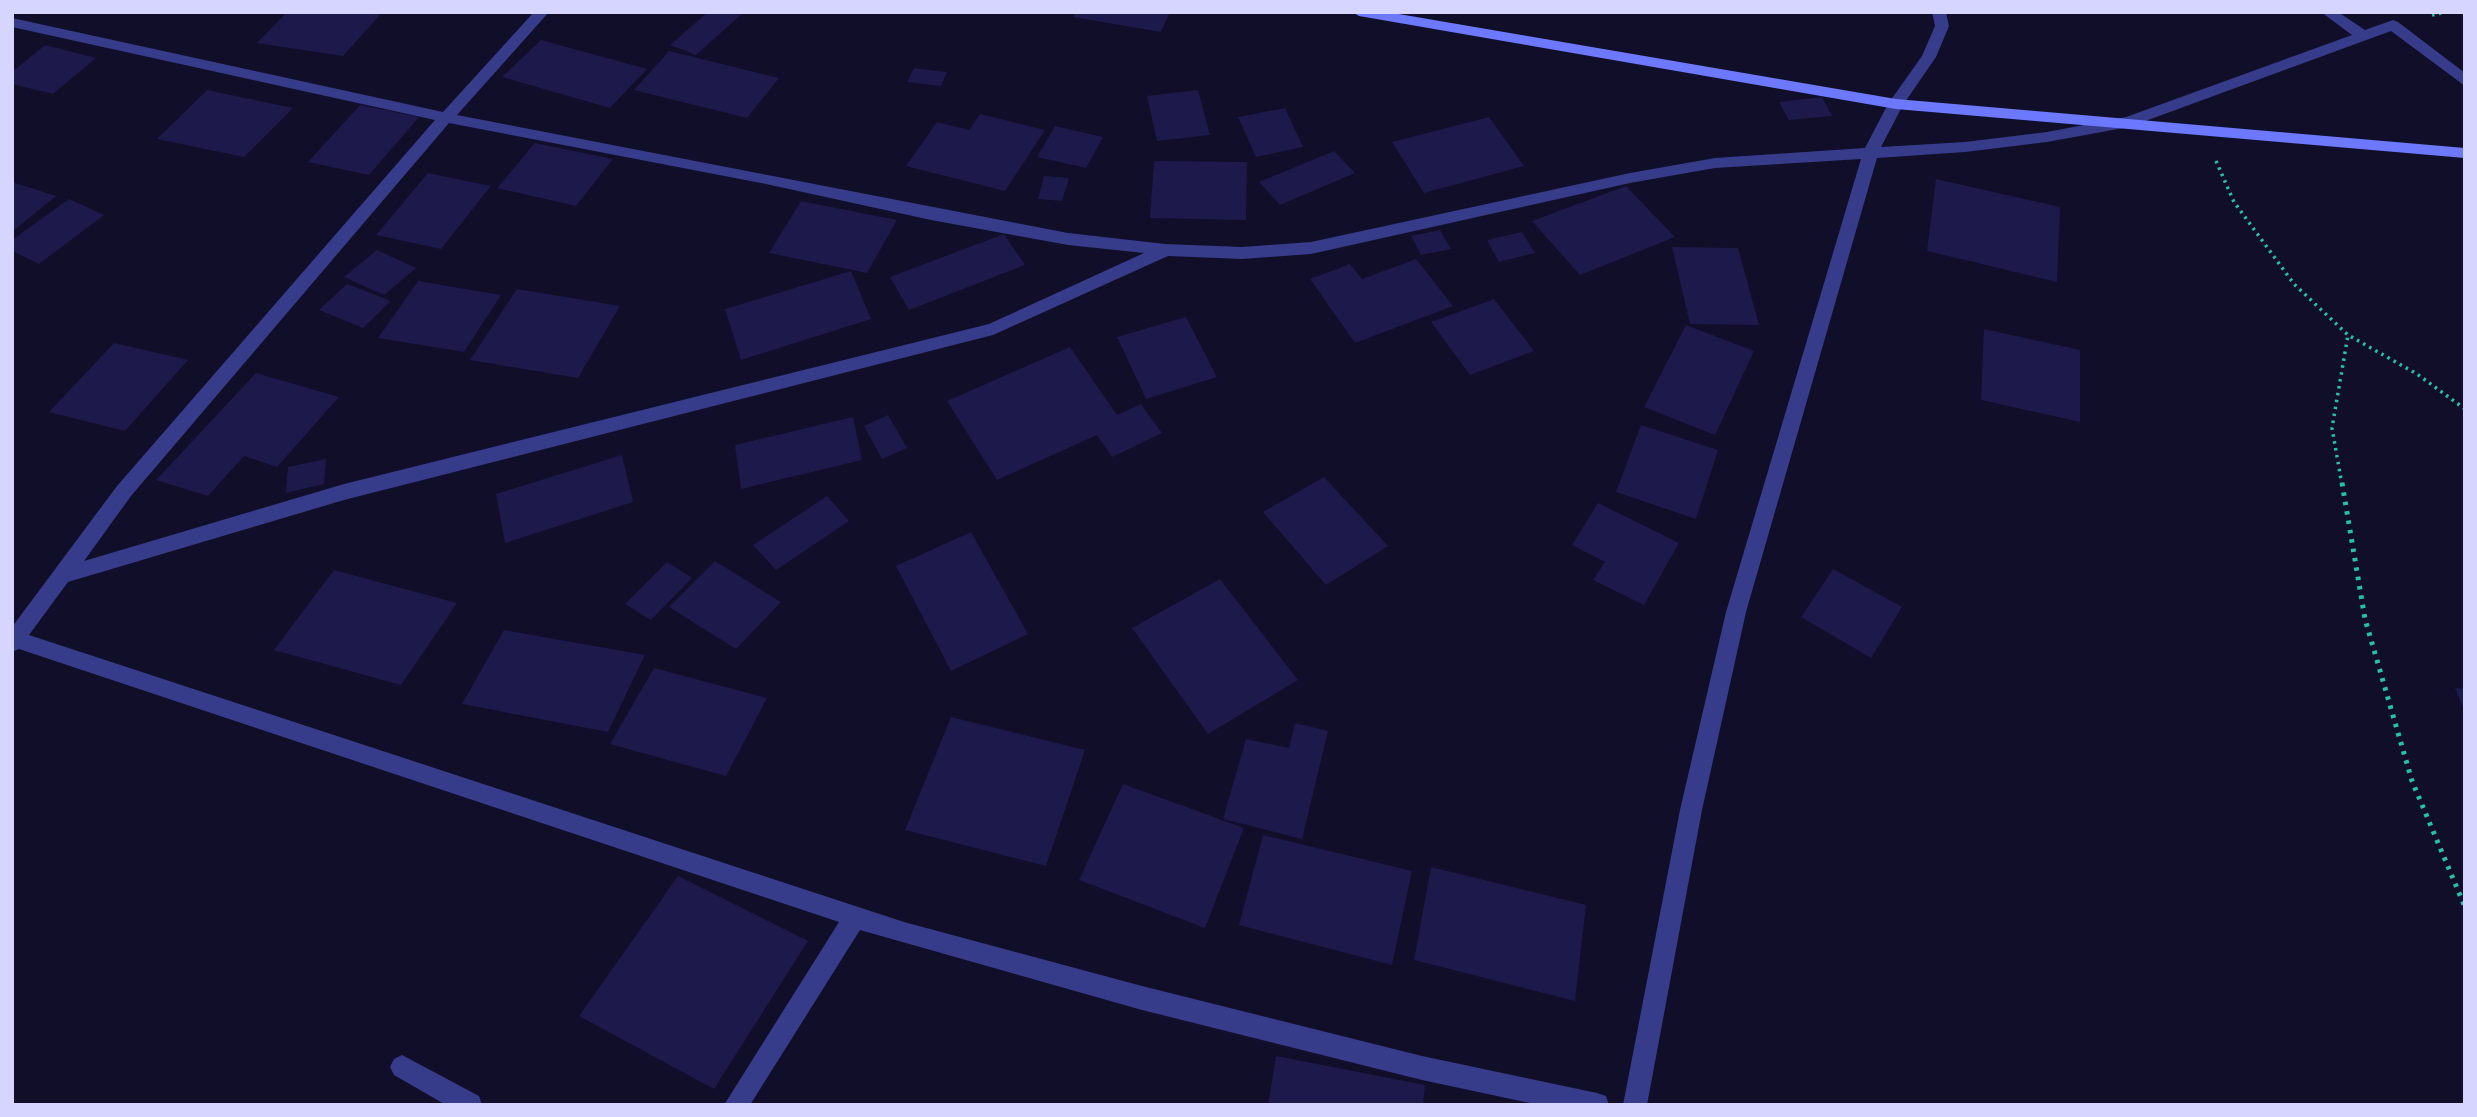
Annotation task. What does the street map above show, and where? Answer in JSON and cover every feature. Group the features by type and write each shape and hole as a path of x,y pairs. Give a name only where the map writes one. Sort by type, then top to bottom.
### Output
{"main road":[{"path":"1359,12 1896,104 2465,153"}],"street":[{"path":"542,12 392,177 124,491 13,640 904,933 1142,998 1422,1068 1597,1105"},
{"path":"1635,1105 1691,810 1736,611 1870,154 1896,104 1929,57 1942,26 1939,12"},
{"path":"2328,12 2364,36"},
{"path":"12,22 448,118 931,214 1068,239 1165,250 1242,253 1311,248 1630,178 1715,163 1870,154 2047,137 2129,122 2393,25 2465,81"},
{"path":"62,575 344,492 993,329 1165,250"},
{"path":"736,1105 856,916"},
{"path":"402,1067 470,1105"}],"path":[{"path":"2202,129 2234,201 2294,284 2348,335 2417,374 2465,409"},
{"path":"2348,335 2332,428 2365,619 2412,781 2465,907"}],"building":[{"path":"287,12 373,12 380,15 343,56 257,43"},
{"path":"708,12 744,12 696,55 670,45"},
{"path":"1076,12 1170,12 1161,32 1073,17"},
{"path":"541,40 647,69 610,108 502,77"},
{"path":"45,45 96,58 53,94 12,84 12,72"},
{"path":"669,51 779,78 747,118 634,90"},
{"path":"914,68 947,72 941,86 907,82"},
{"path":"207,90 293,108 244,157 157,139"},
{"path":"1198,90 1210,135 1157,141 1147,96"},
{"path":"1822,97 1832,116 1789,120 1779,102"},
{"path":"360,105 419,117 369,175 308,162"},
{"path":"1285,108 1303,147 1256,157 1238,117"},
{"path":"980,114 1045,130 1005,191 906,166 937,122 969,130"},
{"path":"1489,117 1524,166 1424,193 1392,142"},
{"path":"1055,126 1103,137 1086,168 1037,157"},
{"path":"535,143 613,159 576,206 497,188"},
{"path":"1334,151 1355,173 1280,205 1259,182"},
{"path":"1154,161 1247,162 1246,220 1150,218"},
{"path":"428,173 491,186 441,249 376,235"},
{"path":"1044,176 1069,178 1062,201 1038,199"},
{"path":"1936,179 2060,207 2057,282 1927,251"},
{"path":"12,182 56,196 12,232"},
{"path":"1626,186 1675,237 1580,275 1532,221"},
{"path":"69,199 104,215 39,264 12,251 12,240"},
{"path":"801,201 897,220 867,273 769,253"},
{"path":"1440,230 1451,249 1421,255 1411,236"},
{"path":"1522,232 1535,253 1499,262 1487,240"},
{"path":"1004,234 1025,265 909,310 890,277"},
{"path":"1672,247 1738,248 1759,325 1690,324"},
{"path":"377,250 416,268 384,295 344,277"},
{"path":"1416,259 1453,306 1355,343 1310,279 1350,264 1362,279"},
{"path":"851,271 871,319 741,360 725,309"},
{"path":"418,281 501,295 464,352 378,338"},
{"path":"347,284 391,301 363,328 319,310"},
{"path":"517,289 620,306 578,378 470,360"},
{"path":"1494,299 1534,351 1470,375 1431,322"},
{"path":"1186,317 1217,377 1146,399 1117,337"},
{"path":"1686,325 1754,351 1715,435 1644,407"},
{"path":"1984,329 2080,350 2080,422 1981,400"},
{"path":"114,343 188,360 125,431 49,412"},
{"path":"1070,347 1117,415 1141,404 1162,433 1112,457 1097,435 997,480 947,401"},
{"path":"256,373 339,397 277,467 244,456 208,496 156,480"},
{"path":"888,415 907,448 882,459 864,426"},
{"path":"853,417 862,460 741,489 735,445"},
{"path":"1641,425 1718,450 1696,519 1616,492"},
{"path":"622,455 633,502 505,543 496,494"},
{"path":"326,459 324,484 286,493 288,467"},
{"path":"1324,477 1388,546 1326,585 1263,512"},
{"path":"827,496 849,521 776,570 753,545"},
{"path":"1598,503 1679,543 1644,605 1593,580 1605,562 1572,545"},
{"path":"971,532 1028,634 951,671 896,566"},
{"path":"715,561 781,602 736,649 669,607"},
{"path":"667,562 692,578 651,620 625,604"},
{"path":"1833,569 1902,607 1871,658 1801,617"},
{"path":"334,570 457,603 401,685 274,650"},
{"path":"1220,579 1298,680 1208,734 1132,628"},
{"path":"504,630 645,655 608,732 462,704"},
{"path":"654,668 767,698 726,776 610,744"},
{"path":"2455,688 2465,689 2465,712"},
{"path":"951,717 1085,750 1046,866 905,830"},
{"path":"1295,723 1328,731 1302,839 1223,819 1246,739 1289,748"},
{"path":"1123,784 1244,828 1205,928 1079,880"},
{"path":"1263,835 1412,871 1392,965 1239,925"},
{"path":"1431,867 1586,905 1575,1001 1414,960"},
{"path":"678,876 808,941 714,1089 579,1016"},
{"path":"1276,1056 1425,1085 1423,1105 1268,1105"}]}
